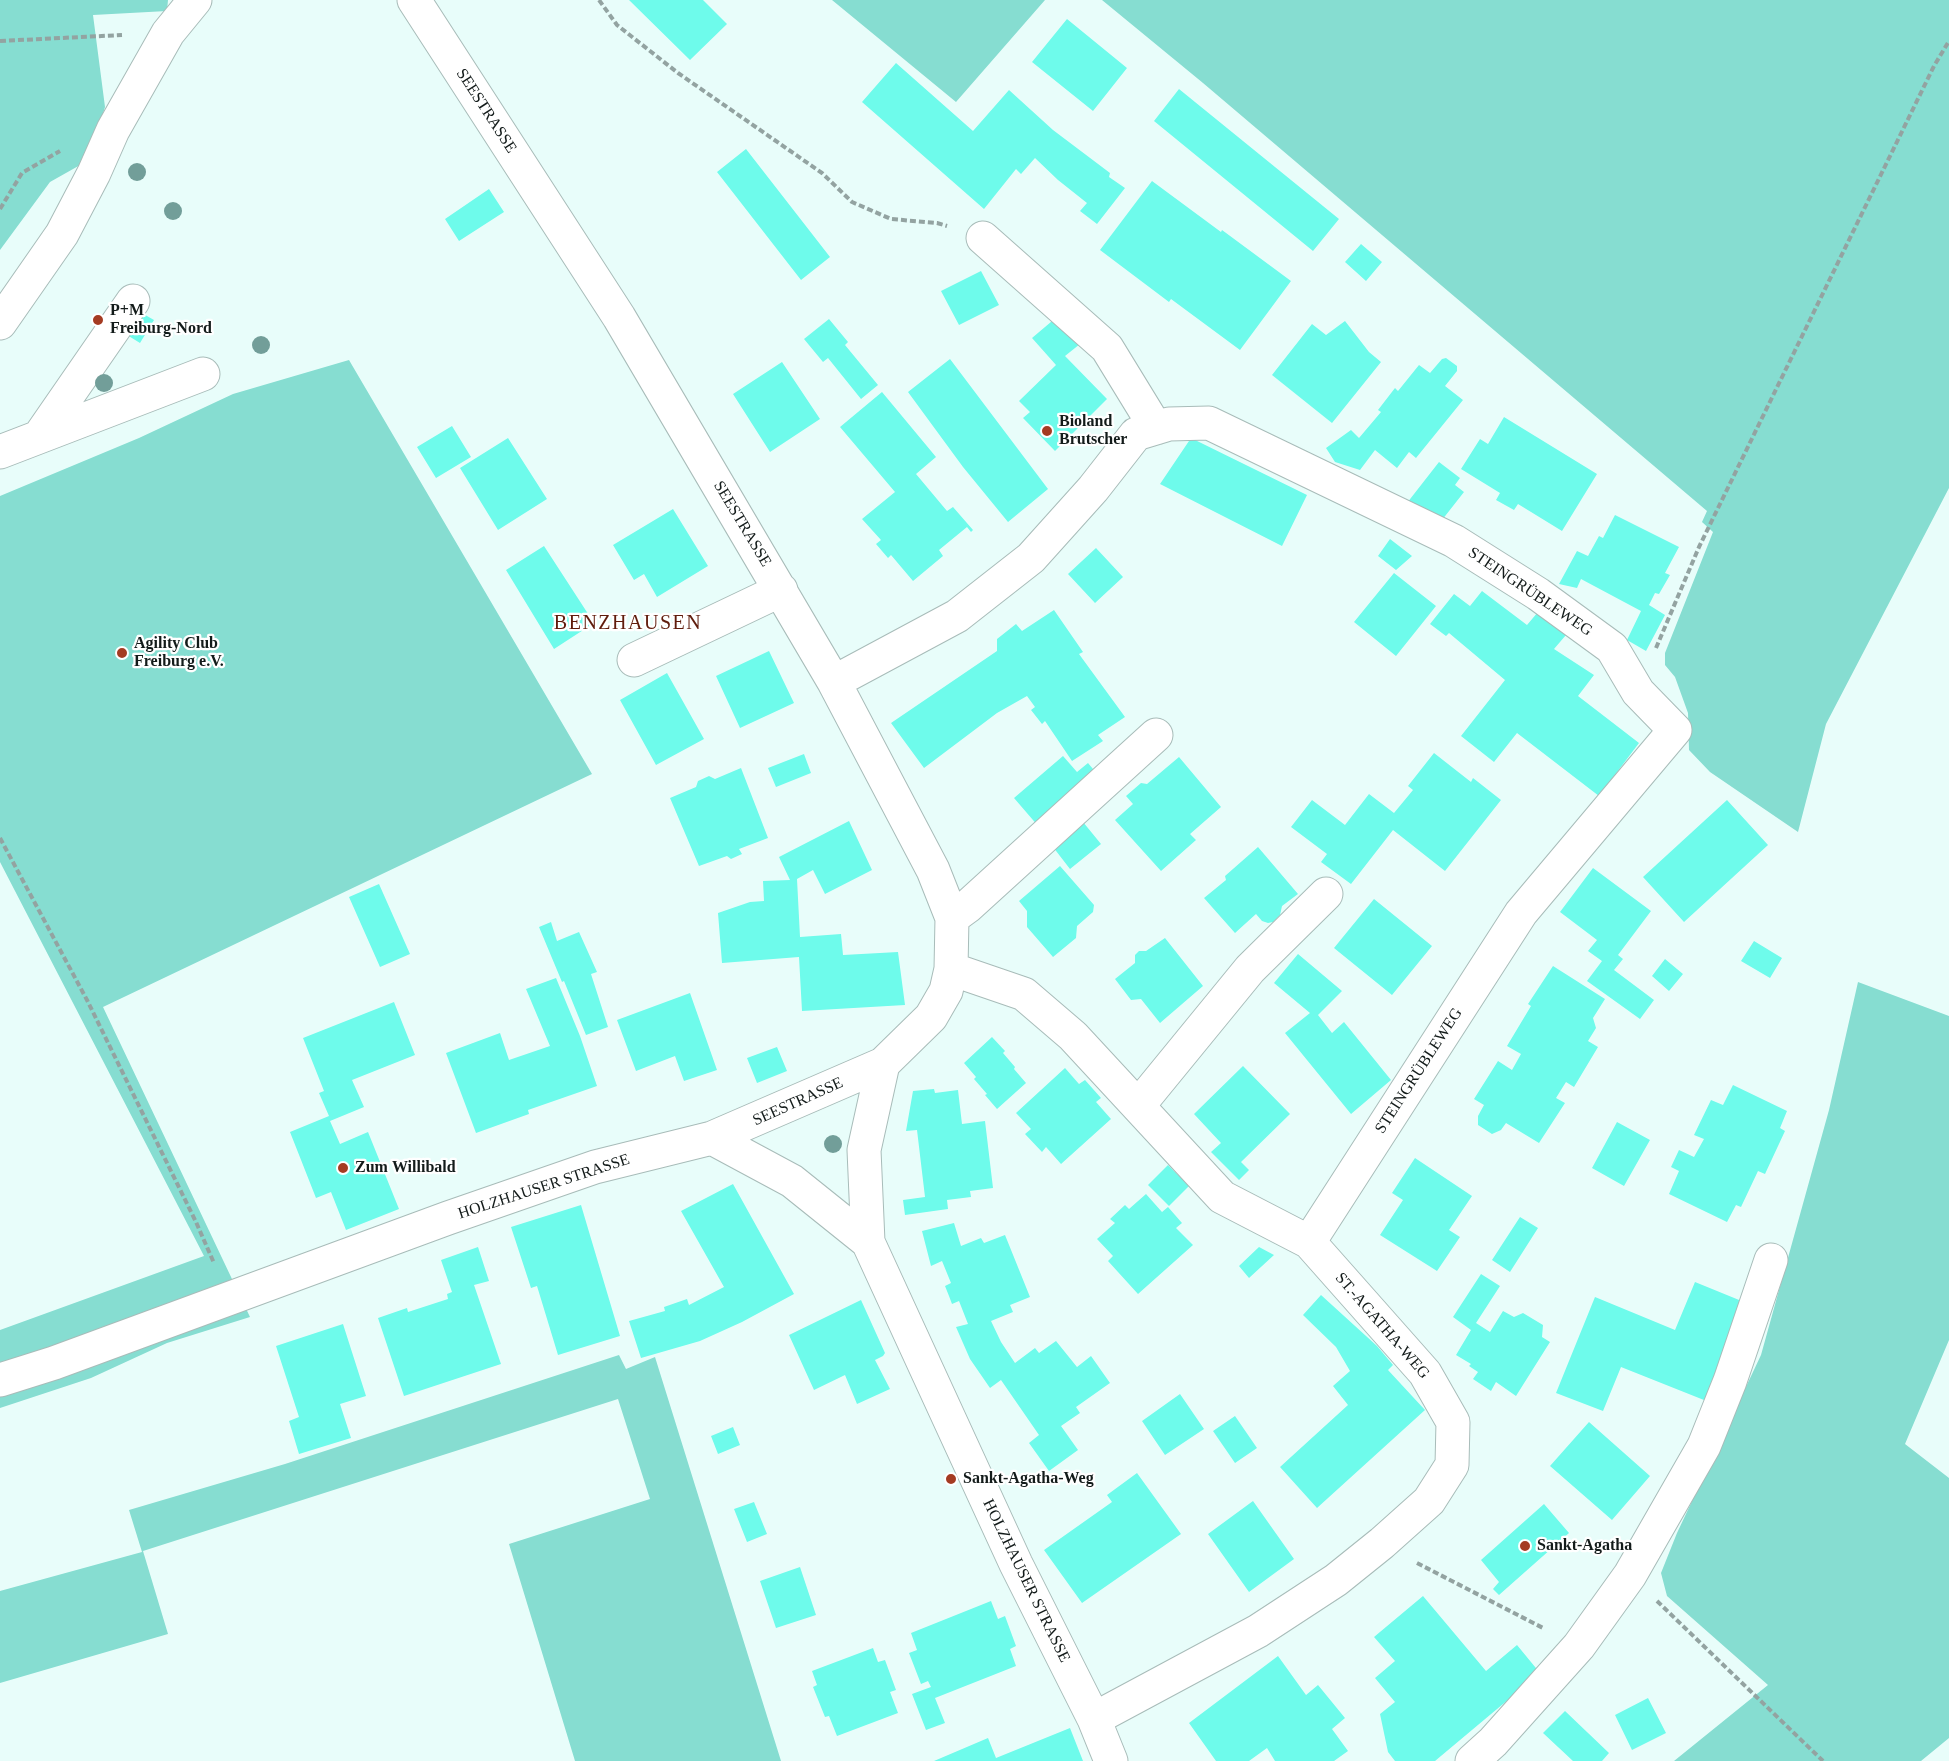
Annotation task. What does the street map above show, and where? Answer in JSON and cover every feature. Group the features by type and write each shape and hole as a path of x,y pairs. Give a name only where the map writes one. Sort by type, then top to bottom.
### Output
{"street":[{"path":"0,323 62,234 94,173 113,130 168,33 195,0"},
{"name":"SEESTRASSE","path":"414,0 619,317 781,590 834,682 933,870 952,918 951,969 946,991 931,1017 883,1064 712,1138"},
{"path":"983,238 1107,348 1156,428"},
{"path":"39,437 133,301"},
{"path":"0,453 203,374"},
{"name":"STEINGRÜBLEWEG","path":"834,682 957,616 1031,558 1093,489 1136,434 1169,424 1209,423 1454,541 1538,594 1612,648 1638,692 1675,730 1521,913 1309,1242"},
{"path":"634,660 781,590"},
{"path":"952,918 967,907 1156,735"},
{"path":"1138,1106 1250,969 1326,894"},
{"name":"ST.-AGATHA-WEG","path":"951,969 1024,994 1073,1036 1222,1197 1309,1242 1425,1373 1453,1422 1452,1465 1429,1502 1382,1543 1336,1580 1258,1631 1094,1719"},
{"path":"868,1242 864,1150 883,1064"},
{"name":"HOLZHAUSER STRASSE","path":"0,1380 230,1300 448,1218 595,1167 712,1138 792,1181 868,1242 1016,1564 1094,1719 1111,1761"},
{"path":"1472,1761 1579,1646 1630,1575 1704,1446 1730,1381 1771,1260"}],"path":[{"path":"599,0 617,25 686,79 822,173 852,202 891,219 937,223 983,238"},
{"path":"0,41 168,33"},
{"path":"1638,692 1699,547 1934,66 1949,41"},
{"path":"0,209 22,173 72,144 113,130"},
{"path":"0,838 87,1000 196,1222 230,1300"},
{"path":"1382,1543 1464,1588 1579,1646"},
{"path":"1630,1575 1823,1761"}],"green space":[{"path":"0,0 168,0 167,11 93,15 105,107 89,160 50,182 0,250"},
{"path":"832,0 1045,0 956,102"},
{"path":"1102,0 1949,0 1949,488 1826,724 1798,832 1710,772 1689,750 1688,713 1675,677 1665,665 1665,653 1713,532 1702,522 1707,511"},
{"path":"349,360 592,774 103,1007 250,1317 167,1343 91,1378 0,1408 0,1330 204,1256 0,862 0,496 139,438 233,394"},
{"path":"1858,982 1949,1016 1949,1340 1905,1444 1949,1478 1949,1738 1921,1761 1674,1761 1768,1685 1667,1596 1661,1573 1677,1533 1761,1355 1829,1110"},
{"path":"619,1355 626,1369 655,1357 781,1761 575,1761 509,1544 650,1499 618,1399 143,1551 168,1634 0,1683 0,1591 142,1552 129,1510 285,1464"}],"building":[{"path":"629,0 703,0 727,24 690,60"},
{"path":"1067,19 1127,68 1093,111 1032,62"},
{"path":"896,63 973,131 1009,90 1053,130 1110,173 1109,177 1125,188 1097,224 1080,211 1087,203 1035,158 1021,174 1016,169 984,209 862,102"},
{"path":"1179,89 1339,219 1313,251 1154,121"},
{"path":"746,149 830,257 801,280 717,172"},
{"path":"1152,181 1291,281 1240,350 1171,299 1169,302 1100,250"},
{"path":"489,189 504,212 459,241 445,219"},
{"path":"1361,244 1382,262 1366,281 1345,262"},
{"path":"981,271 999,305 959,325 941,291"},
{"path":"133,308 154,320 140,343 119,330"},
{"path":"1058,316 1085,340 1065,356 1107,399 1055,451 1023,418 1030,412 1019,401 1056,365 1032,338"},
{"path":"829,319 848,342 845,345 878,385 861,399 828,358 823,362 804,339"},
{"path":"1345,321 1369,352 1381,362 1332,423 1272,375 1312,324 1326,335"},
{"path":"1446,358 1457,366 1457,371 1445,386 1463,400 1416,458 1409,452 1397,468 1375,450 1360,470 1335,462 1326,448 1351,430 1359,438 1381,412 1378,410 1395,388 1398,391 1419,365 1430,373 1442,359"},
{"path":"950,359 1048,489 1008,522 963,467 908,392"},
{"path":"782,362 820,419 770,452 733,394"},
{"path":"882,392 936,457 916,474 947,511 953,507 973,530 971,532 967,527 939,550 943,556 913,581 891,555 888,558 876,544 881,540 862,519 895,492 840,427"},
{"path":"1504,417 1597,474 1562,531 1518,504 1514,510 1496,500 1500,493 1461,469 1480,439 1488,444"},
{"path":"452,426 471,457 436,478 417,447"},
{"path":"508,438 547,499 498,530 460,468"},
{"path":"1191,438 1307,495 1282,546 1160,484"},
{"path":"1439,462 1460,478 1455,485 1464,492 1442,520 1407,503"},
{"path":"673,509 708,566 657,597 644,574 634,580 613,545"},
{"path":"1615,515 1679,547 1665,573 1670,575 1659,594 1655,593 1649,605 1665,615 1646,651 1627,640 1641,611 1581,579 1577,588 1559,584 1577,551 1588,556 1599,536 1603,538"},
{"path":"1390,539 1412,556 1396,570 1378,556"},
{"path":"544,546 594,623 554,649 506,570"},
{"path":"1096,548 1123,577 1095,603 1068,574"},
{"path":"1394,573 1436,606 1396,656 1354,622"},
{"path":"1482,591 1527,625 1538,612 1566,635 1554,649 1594,675 1578,696 1639,743 1599,796 1517,733 1494,762 1461,736 1505,680 1449,633 1446,636 1430,624 1454,594 1470,606"},
{"path":"1054,610 1083,652 1079,654 1125,717 1098,735 1103,741 1072,761 1045,721 1042,724 1031,710 1035,707 1027,696 997,713 924,768 891,723 997,651 997,639 1016,624 1022,631"},
{"path":"769,651 794,703 740,728 716,676"},
{"path":"667,673 704,739 656,765 620,700"},
{"path":"1434,753 1471,782 1473,778 1501,800 1445,871 1393,830 1351,884 1321,862 1327,854 1291,827 1312,800 1345,825 1369,794 1394,813 1413,790 1408,786"},
{"path":"804,754 811,773 776,787 768,768"},
{"path":"1063,756 1077,772 1088,763 1098,775 1039,827 1014,798"},
{"path":"1179,757 1221,807 1190,834 1196,840 1161,871 1115,820 1133,804 1126,796 1141,783 1147,784"},
{"path":"741,768 768,838 739,849 742,854 731,859 727,856 699,866 670,798 696,787 698,781 709,776 715,779"},
{"path":"1727,800 1768,845 1684,922 1643,877"},
{"path":"849,821 872,870 825,894 813,870 797,879 800,937 841,934 843,955 898,952 905,1005 802,1011 799,957 722,963 718,913 750,902 764,901 763,881 790,880 779,857"},
{"path":"1083,822 1101,844 1070,869 1053,847"},
{"path":"1258,847 1298,894 1282,906 1280,915 1273,922 1262,921 1256,914 1235,933 1204,898 1226,880 1225,876"},
{"path":"1060,866 1094,905 1093,912 1077,926 1076,938 1053,957 1027,927 1027,911 1019,901"},
{"path":"1593,868 1651,911 1618,955 1623,959 1614,970 1654,1000 1640,1019 1587,981 1602,961 1588,951 1597,940 1560,912"},
{"path":"379,884 410,954 380,967 349,897"},
{"path":"1374,899 1432,946 1392,995 1334,948"},
{"path":"551,922 557,941 579,932 597,972 591,974 608,1027 586,1035 539,927"},
{"path":"1165,938 1203,986 1160,1023 1141,999 1131,1000 1115,979 1135,963 1135,955 1139,951 1146,951"},
{"path":"1754,941 1782,958 1770,978 1741,961"},
{"path":"1298,954 1342,991 1318,1015 1332,1033 1344,1022 1391,1080 1351,1114 1285,1033 1310,1013 1274,983"},
{"path":"1665,959 1683,974 1669,991 1652,976"},
{"path":"1553,966 1605,999 1593,1018 1596,1028 1588,1041 1598,1047 1574,1087 1566,1082 1556,1098 1565,1103 1539,1143 1506,1123 1501,1130 1492,1134 1478,1125 1478,1116 1484,1105 1474,1099 1498,1061 1512,1070 1521,1054 1507,1046 1531,1006 1528,1004"},
{"path":"556,978 580,1036 597,1086 528,1110 529,1114 476,1133 446,1053 500,1033 509,1060 550,1046 526,989"},
{"path":"690,993 717,1070 684,1081 675,1056 636,1071 617,1020"},
{"path":"394,1002 415,1055 352,1080 364,1107 330,1121 340,1144 368,1132 399,1209 346,1230 331,1192 316,1198 290,1132 329,1116 319,1093 324,1091 303,1038"},
{"path":"992,1037 1005,1051 1003,1053 1026,1083 997,1109 964,1063"},
{"path":"777,1047 787,1071 757,1083 747,1058"},
{"path":"1243,1066 1290,1114 1241,1162 1249,1170 1239,1180 1211,1152 1221,1143 1194,1114"},
{"path":"1065,1068 1079,1084 1085,1080 1101,1098 1096,1102 1111,1119 1061,1164 1046,1147 1042,1152 1025,1134 1031,1129 1016,1113"},
{"path":"1733,1085 1787,1111 1780,1128 1785,1131 1765,1174 1758,1171 1741,1207 1736,1205 1727,1222 1669,1194 1679,1171 1671,1167 1679,1150 1694,1157 1704,1139 1694,1135 1711,1100 1723,1105"},
{"path":"934,1089 935,1093 958,1090 962,1124 985,1121 993,1188 970,1191 971,1197 947,1200 948,1209 905,1215 903,1200 925,1197 917,1130 906,1131 913,1091"},
{"path":"1617,1122 1650,1140 1624,1186 1592,1168"},
{"path":"1415,1158 1472,1196 1449,1230 1460,1237 1437,1271 1380,1235 1403,1200 1392,1193"},
{"path":"1168,1165 1189,1186 1169,1206 1148,1185"},
{"path":"733,1184 794,1294 700,1341 641,1358 629,1321 665,1311 664,1307 687,1299 689,1305 724,1287 681,1211"},
{"path":"1146,1194 1162,1212 1168,1207 1182,1223 1176,1228 1193,1245 1138,1294 1108,1261 1113,1256 1097,1239 1115,1223 1110,1219 1125,1205 1129,1209"},
{"path":"581,1205 620,1336 558,1355 537,1286 531,1288 511,1227"},
{"path":"1520,1217 1538,1228 1510,1272 1492,1260"},
{"path":"954,1223 961,1246 981,1238 984,1243 1005,1235 1030,1297 1010,1305 1013,1312 991,1321 1015,1363 1035,1348 1039,1353 1056,1341 1077,1367 1091,1356 1110,1383 1076,1407 1080,1413 1061,1426 1078,1450 1049,1471 1029,1443 1039,1435 1001,1380 990,1388 970,1359 956,1327 968,1324 959,1301 952,1304 945,1286 951,1283 942,1261 931,1266 922,1231"},
{"path":"478,1247 489,1281 474,1285 501,1364 404,1396 378,1318 407,1308 408,1312 448,1299 447,1294 452,1292 441,1260"},
{"path":"1259,1247 1274,1255 1249,1278 1239,1266"},
{"path":"1481,1274 1500,1286 1476,1323 1490,1332 1503,1311 1514,1317 1523,1313 1543,1325 1542,1337 1550,1342 1516,1396 1496,1382 1491,1391 1473,1379 1478,1372 1469,1366 1471,1364 1456,1355 1471,1330 1453,1317"},
{"path":"1695,1282 1744,1302 1714,1404 1621,1367 1603,1411 1556,1393 1595,1297 1675,1330"},
{"path":"1321,1295 1377,1346 1393,1365 1388,1370 1425,1410 1317,1508 1280,1467 1348,1405 1333,1386 1350,1371 1336,1347 1303,1315"},
{"path":"861,1300 885,1353 875,1360 890,1389 857,1404 845,1375 814,1390 789,1335"},
{"path":"343,1324 366,1396 340,1404 351,1438 299,1454 289,1421 299,1417 276,1346"},
{"path":"1180,1394 1204,1429 1165,1455 1142,1421"},
{"path":"1235,1416 1257,1448 1235,1463 1213,1431"},
{"path":"1589,1422 1650,1476 1612,1520 1550,1466"},
{"path":"733,1427 740,1445 718,1454 711,1436"},
{"path":"1137,1473 1181,1534 1082,1603 1044,1550 1112,1502 1107,1495"},
{"path":"1253,1501 1294,1559 1249,1592 1208,1534"},
{"path":"754,1502 767,1534 747,1542 734,1509"},
{"name":"Sankt-Agatha","path":"1544,1504 1569,1533 1499,1595 1493,1589 1499,1582 1481,1560"},
{"path":"800,1567 816,1615 776,1628 760,1581"},
{"path":"1423,1596 1486,1671 1517,1645 1540,1673 1435,1761 1395,1761 1388,1752 1380,1714 1395,1702 1375,1678 1395,1661 1374,1637"},
{"path":"991,1601 998,1619 1005,1616 1016,1646 1010,1649 1016,1666 935,1698 945,1723 926,1730 912,1694 931,1687 928,1681 921,1684 909,1653 917,1650 911,1633"},
{"path":"873,1648 878,1662 885,1660 896,1690 890,1692 898,1713 837,1736 829,1716 825,1717 813,1687 817,1685 812,1671"},
{"path":"1278,1656 1306,1695 1318,1685 1345,1718 1332,1729 1348,1751 1334,1761 1275,1761 1267,1748 1249,1761 1216,1761 1189,1723"},
{"path":"1648,1698 1666,1733 1632,1750 1615,1715"},
{"path":"1565,1711 1609,1753 1602,1761 1573,1761 1543,1733"},
{"path":"1070,1728 1083,1761 934,1761 988,1738 996,1758"}],"place":[{"name":"P+M Freiburg-Nord","path":"98,320"},
{"name":"Bioland Brutscher","path":"1047,431"},
{"name":"Agility Club Freiburg e.V.","path":"122,653"},
{"name":"Zum Willibald","path":"343,1168"},
{"name":"Sankt-Agatha-Weg","path":"951,1479"},
{"name":"Sankt-Agatha","path":"1525,1546"}],"district":[{"name":"BENZHAUSEN","path":"628,624"}]}
